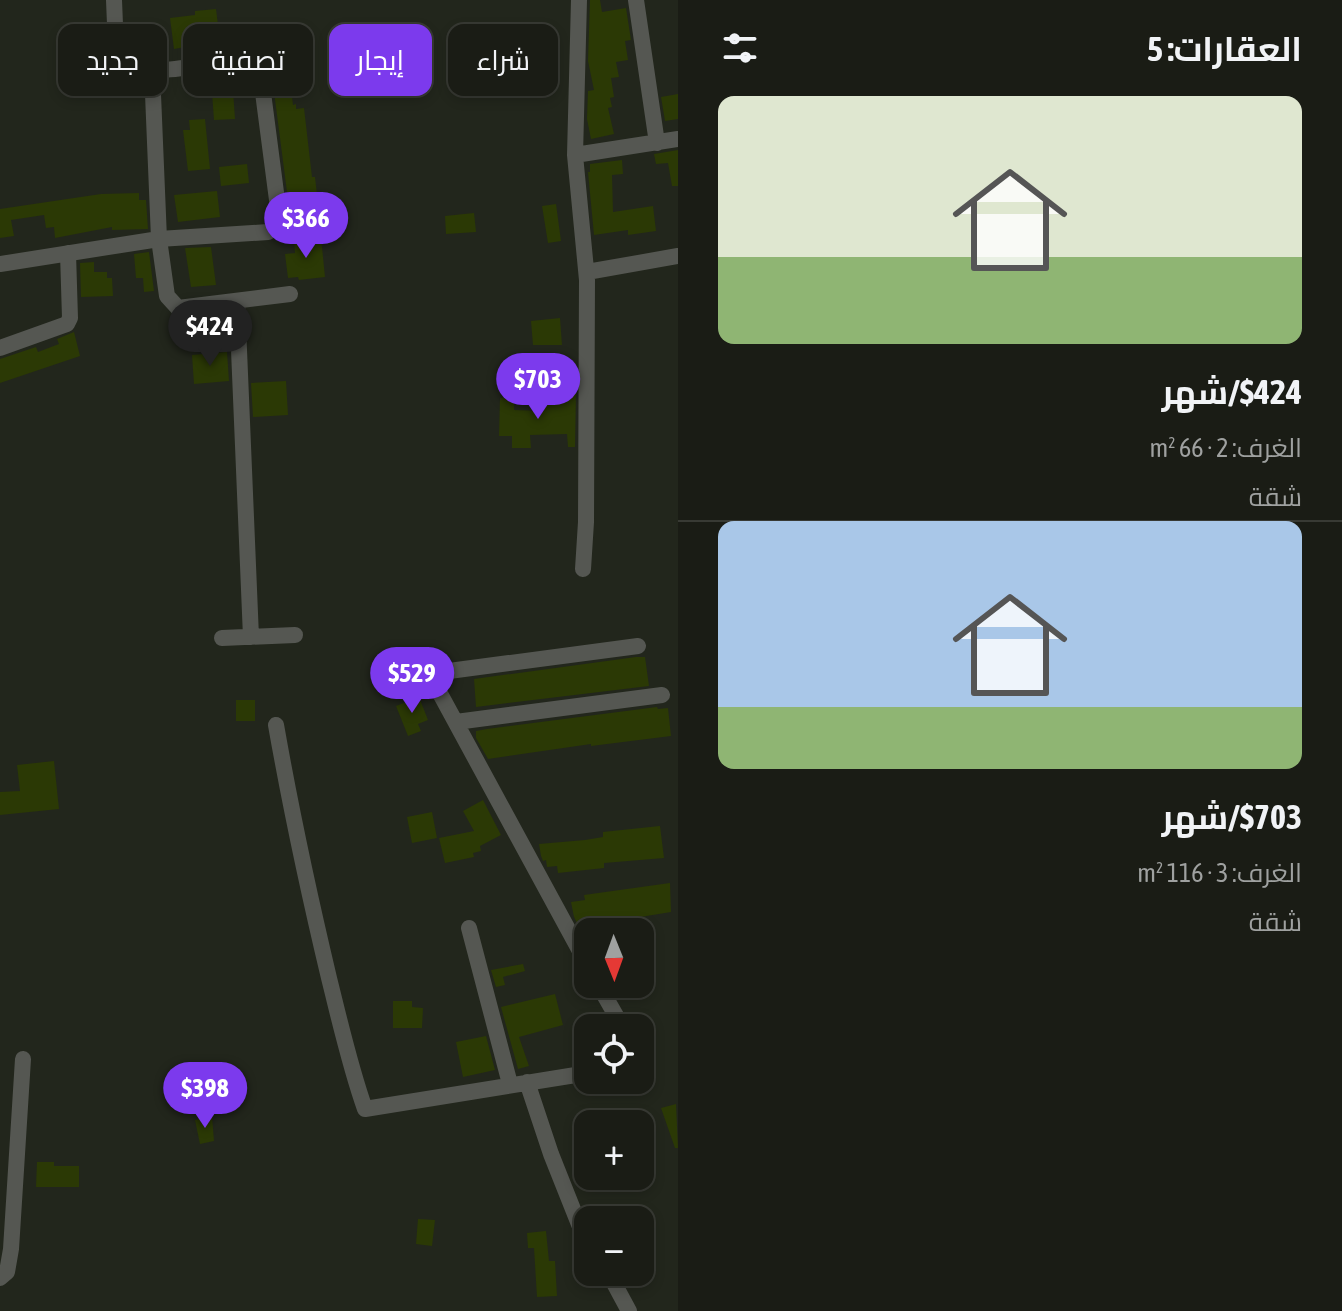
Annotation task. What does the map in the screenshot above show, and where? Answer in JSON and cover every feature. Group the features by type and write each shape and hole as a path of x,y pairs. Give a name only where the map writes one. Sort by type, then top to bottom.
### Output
{"street":[{"path":"114,0 115,24"},
{"path":"579,0 575,155 587,272 583,569"},
{"path":"636,0 657,143"},
{"path":"0,264 159,239 268,232 280,223 262,85 255,63 242,59 167,68"},
{"path":"153,96 159,239 170,302 178,308 290,294"},
{"path":"575,155 678,139"},
{"path":"0,348 67,324 70,318 68,253"},
{"path":"587,272 678,256"},
{"path":"237,302 251,637"},
{"path":"222,638 295,635"},
{"path":"574,940 437,688 439,679 449,671 638,646"},
{"path":"456,722 662,695"},
{"path":"276,725 294,825 325,959 346,1048 365,1109 574,1075"},
{"path":"469,928 518,1083 574,1212"},
{"path":"0,1278 7,1272 11,1249 23,1059"},
{"path":"616,1286 629,1311"}],"building":[{"path":"590,0 600,0 602,12 626,8 631,40 625,41 628,60 616,62 619,77 611,78 614,97 610,98 612,107 608,108 614,134 591,139 587,119 588,91 594,90 588,61"},
{"path":"216,9 218,24 183,24 183,47 174,49 170,18 195,15 195,11"},
{"path":"678,94 678,119 665,121 661,97"},
{"path":"212,96 233,96 235,119 214,120"},
{"path":"275,96 292,96 296,109 304,108 312,177 315,177 319,212 290,215"},
{"path":"205,119 210,169 188,171 183,130 190,130 189,120"},
{"path":"678,150 678,186 672,186 668,163 656,164 654,154"},
{"path":"622,160 623,174 612,175 613,212 653,206 656,231 628,235 628,230 594,235 588,172 590,164"},
{"path":"247,164 249,183 221,186 219,167"},
{"path":"217,191 220,217 178,222 174,195"},
{"path":"139,193 139,200 146,200 148,229 112,230 112,227 55,238 54,227 46,228 44,215 11,220 14,236 0,238 0,209 101,194"},
{"path":"556,204 561,241 548,243 542,206"},
{"path":"474,213 476,232 446,234 445,216"},
{"path":"321,237 325,277 288,278 285,254 295,253 294,241"},
{"path":"211,247 216,285 191,287 185,248"},
{"path":"149,252 154,291 144,292 143,278 136,278 134,254"},
{"path":"94,262 94,272 107,272 107,278 112,278 113,296 81,297 80,263"},
{"path":"560,318 562,345 533,345 531,321"},
{"path":"74,332 80,356 0,383 0,359 36,347 38,352 59,344 57,339"},
{"path":"227,352 229,381 194,384 192,355"},
{"path":"286,381 288,415 253,417 251,383"},
{"path":"566,391 576,391 575,447 568,447 567,434 530,435 531,448 512,448 512,436 499,436 500,398 514,397 514,410 544,411 544,404 566,403"},
{"path":"645,657 649,686 476,707 474,679"},
{"path":"419,697 428,720 418,724 421,731 408,736 396,706"},
{"path":"236,700 255,700 255,721 236,721"},
{"path":"668,708 671,736 488,759 476,738 476,731 487,729"},
{"path":"54,761 59,809 0,815 0,792 20,791 17,765"},
{"path":"483,800 501,835 480,846 481,851 473,853 474,857 445,863 439,838 474,831 463,811"},
{"path":"432,812 437,838 412,843 407,817"},
{"path":"660,826 664,858 604,863 604,868 558,873 557,866 547,867 546,860 543,861 541,856 539,844 585,840 603,837 603,832"},
{"path":"670,883 671,912 634,918 574,918 571,902 585,900 584,895"},
{"path":"523,964 525,971 503,977 505,985 496,987 491,970"},
{"path":"555,994 563,1025 519,1037 529,1066 518,1069 501,1007"},
{"path":"393,1001 412,1001 412,1007 423,1008 422,1028 393,1028"},
{"path":"486,1036 495,1070 463,1077 456,1042"},
{"path":"676,1104 678,1148 675,1148 661,1108"},
{"path":"212,1116 214,1141 200,1144 195,1120"},
{"path":"37,1162 79,1166 79,1187 36,1187"},
{"path":"418,1219 435,1220 432,1246 416,1244"},
{"path":"546,1231 549,1261 555,1261 557,1296 537,1297 534,1248 528,1248 527,1233"}]}
